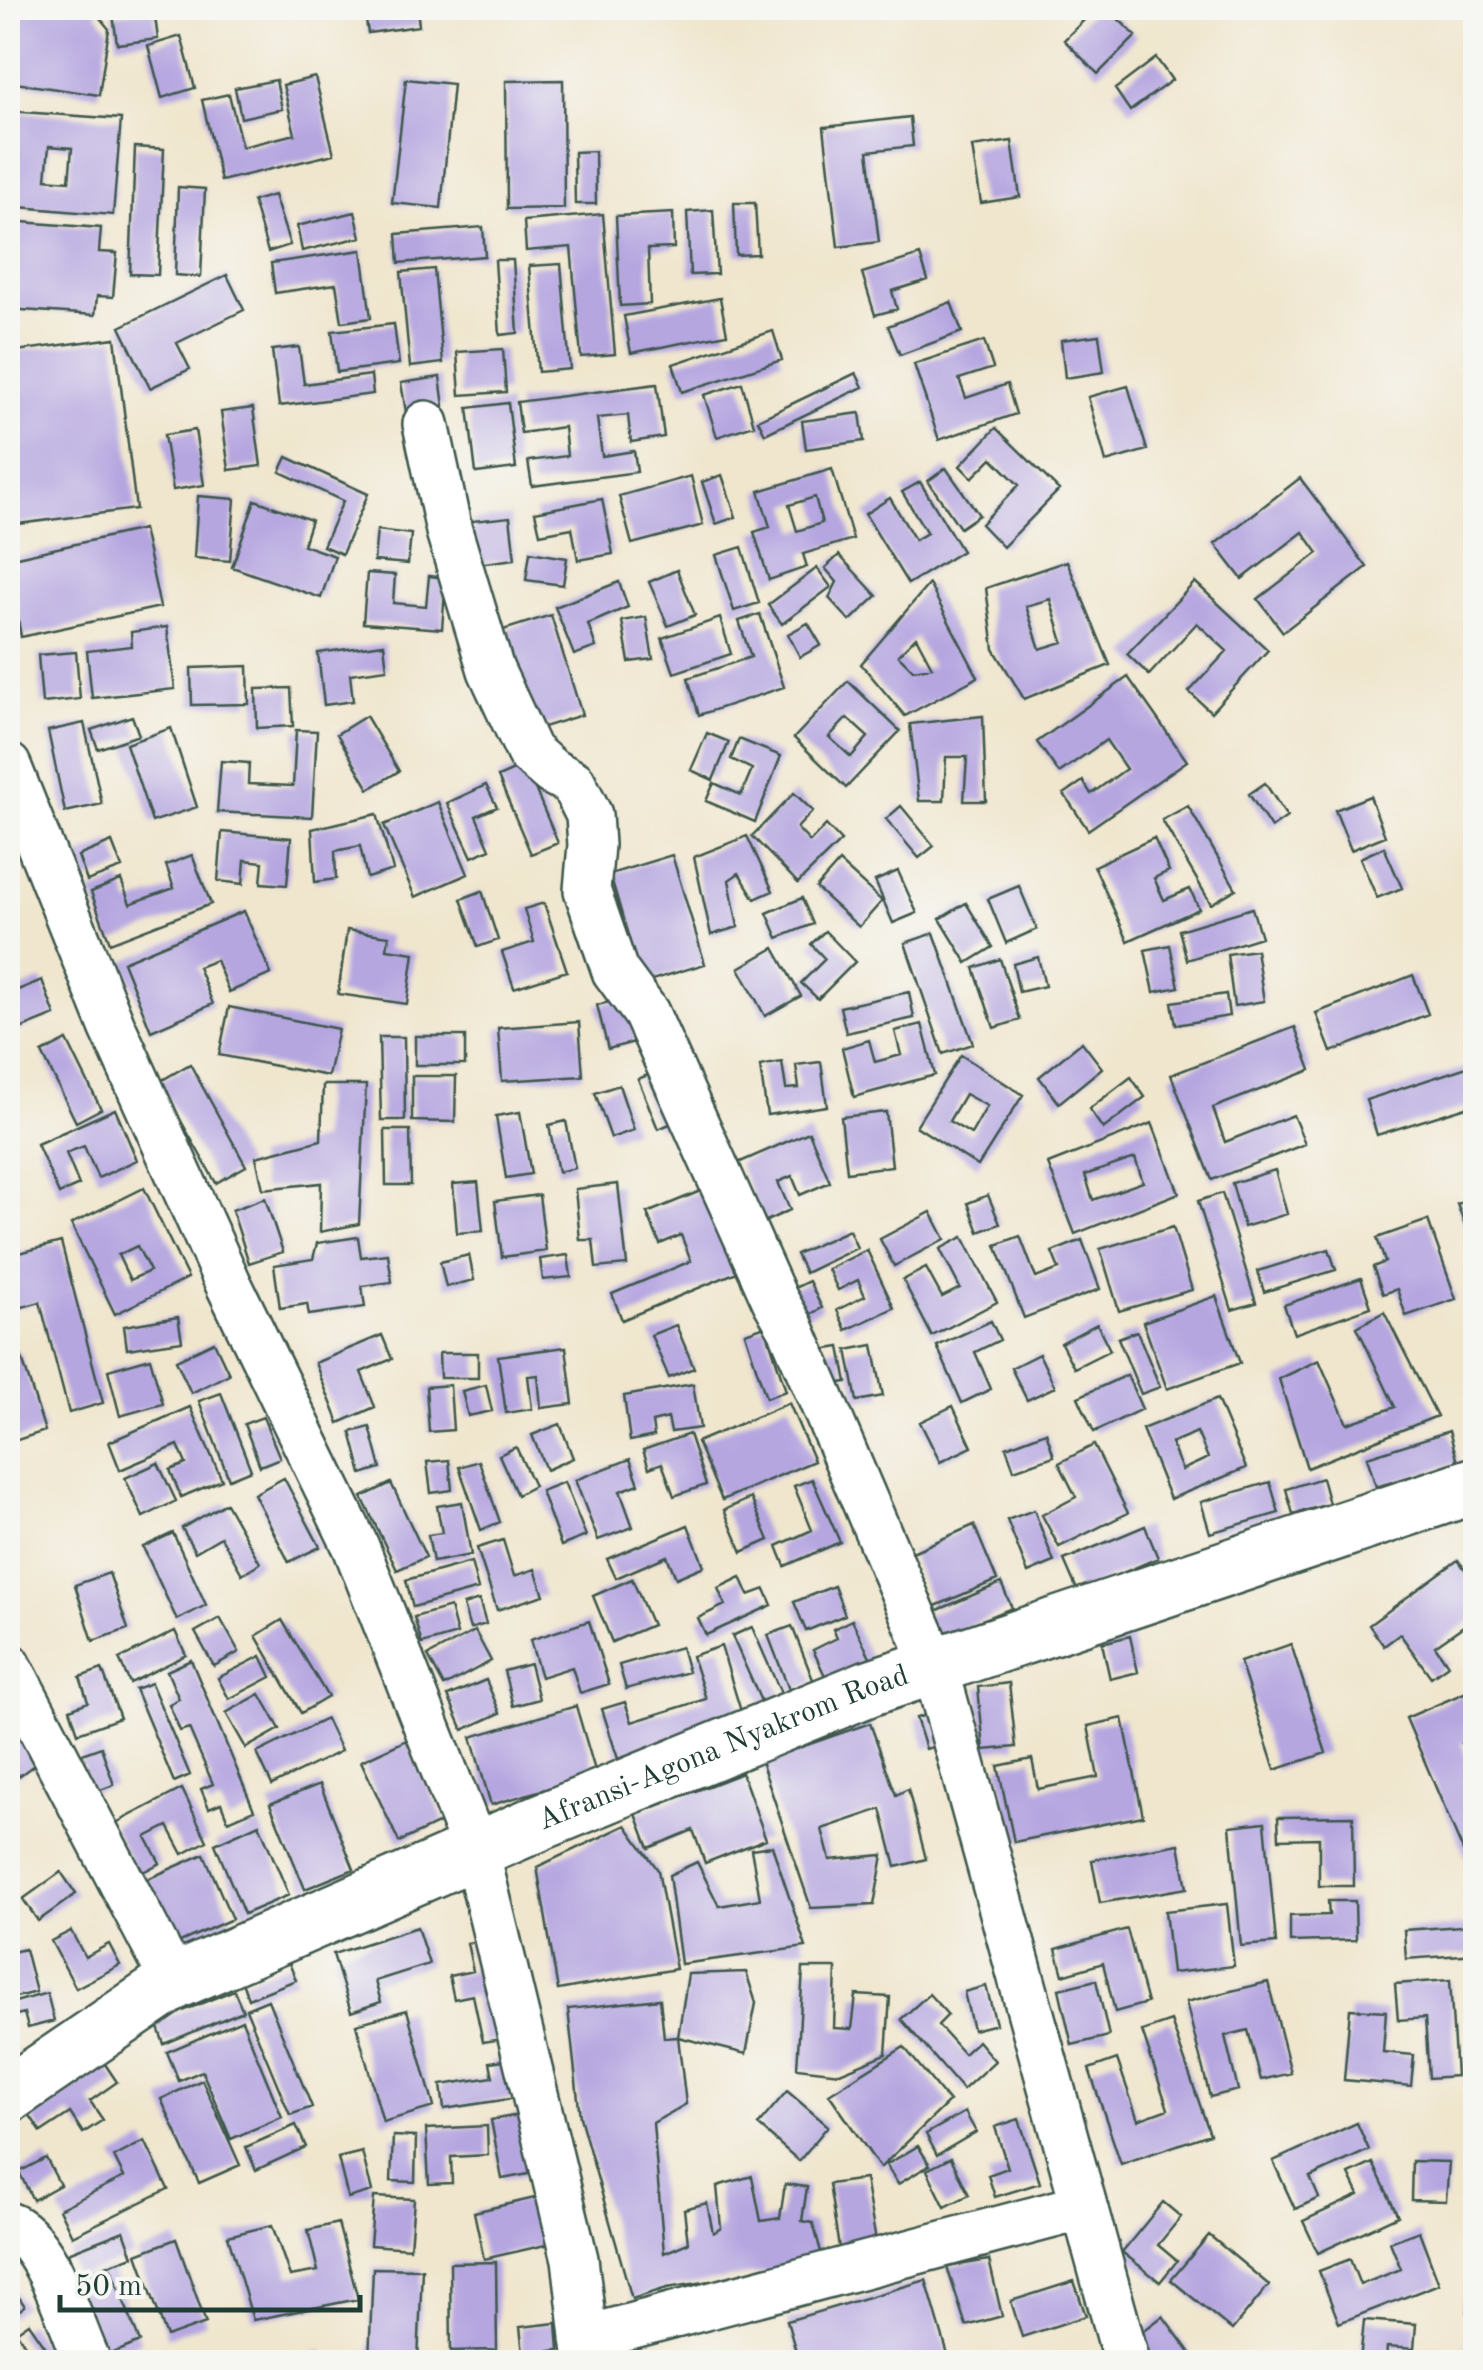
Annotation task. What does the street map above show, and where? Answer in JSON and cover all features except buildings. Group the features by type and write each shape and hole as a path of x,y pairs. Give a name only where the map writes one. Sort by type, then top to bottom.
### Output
{"street":[{"path":"426,424 449,530 491,670 529,752 552,772 573,783 589,815 591,846 586,890 614,971 646,1013 791,1328 935,1666 1127,2362"},
{"path":"8,766 120,1044 228,1283 356,1547 476,1850 575,2259 586,2351 1082,2207"},
{"name":"Afransi-Agona Nyakrom Road","path":"8,2095 174,1982 476,1850 869,1688 1476,1485"},
{"path":"8,1665 174,1982"},
{"path":"8,2225 24,2233 46,2265 88,2362"}]}
